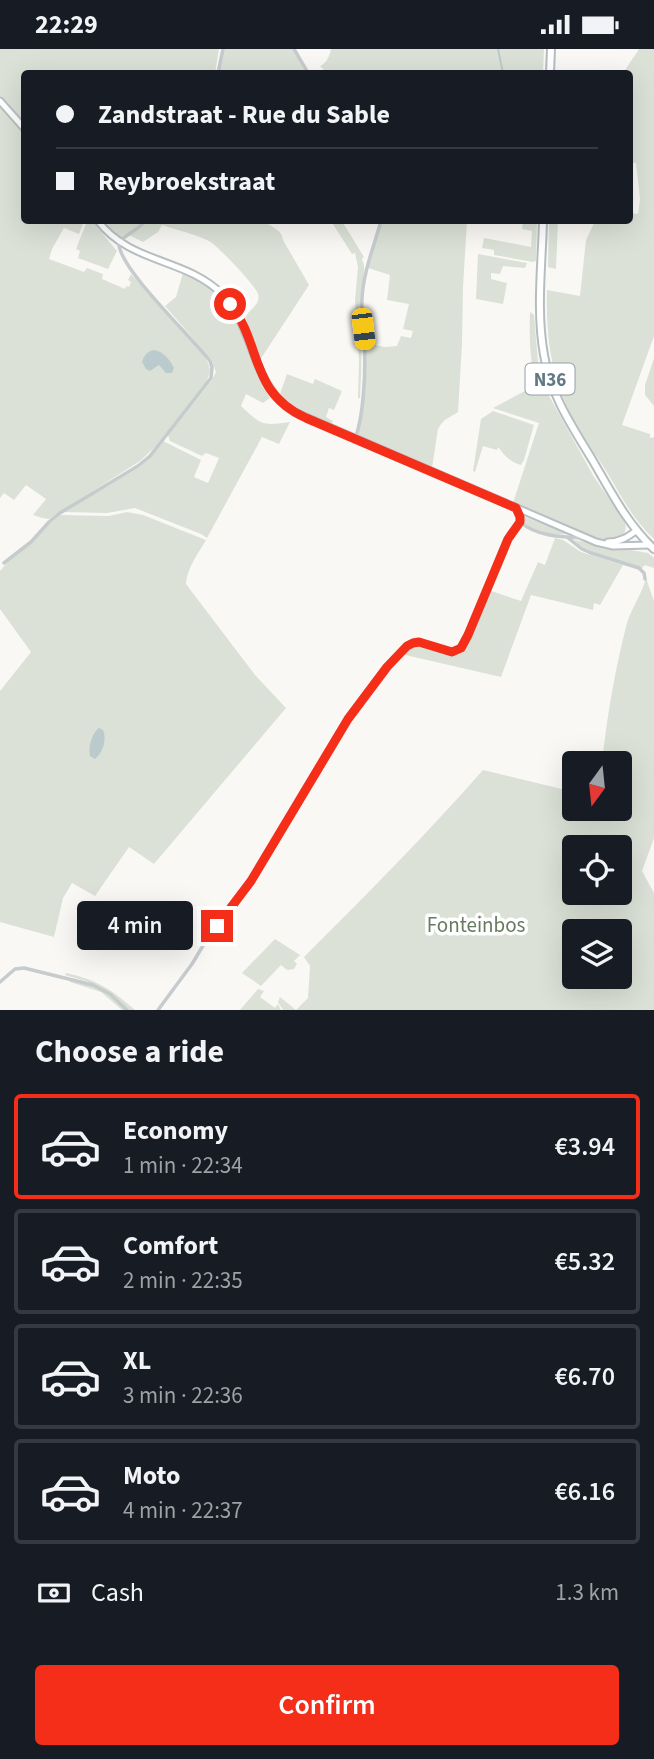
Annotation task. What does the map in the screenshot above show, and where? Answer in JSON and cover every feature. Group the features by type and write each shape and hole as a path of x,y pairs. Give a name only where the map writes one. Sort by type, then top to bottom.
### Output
{"main road":[{"path":"550,70 551,49"},
{"path":"0,101 21,125"},
{"path":"101,224 110,234 140,253 189,272 215,288 238,317 274,396 294,412 603,544 652,547"},
{"name":"N36","path":"544,224 541,312 543,354 547,369 561,407 615,497 652,547"},
{"path":"588,538 613,542 637,530"}],"street":[{"path":"219,70 223,49"},
{"path":"294,49 306,70"},
{"path":"4,563 32,542 60,513 150,456 208,383 212,367 205,353 135,274 119,251 121,240 142,224"},
{"path":"355,439 364,378 363,286 380,224"},
{"path":"158,1010 243,893 342,727 387,667 413,643 419,642 452,652 461,648 508,539 520,522 516,508"},
{"path":"520,522 532,531 588,538"},
{"path":"567,537 590,553 639,568 645,579"},
{"path":"0,982 15,969 24,968 93,985 110,994 127,1010"}],"green space":[{"path":"0,49 219,49 216,70 21,70 21,120 0,96"},
{"path":"223,49 292,49 304,70 220,70"},
{"path":"331,49 544,49 543,70 324,70 320,66 329,56"},
{"path":"639,49 654,49 654,336 622,425 650,434 650,438 654,437 654,539 628,508 568,410 555,373 547,318 547,290 580,296 586,240 594,224 633,224 633,213 638,214 640,199 636,163 633,163 633,70 625,70"},
{"path":"0,106 21,130 21,224 83,224 79,234 64,228 49,259 84,272 87,268 103,274 102,279 125,289 131,282 128,280 131,274 202,353 210,368 205,384 155,447 140,461 49,519 33,515 46,499 26,485 14,500 4,493 0,498"},
{"path":"86,224 94,224 117,251 108,269 78,258 80,251 76,249"},
{"path":"104,224 268,224 281,233 309,285 260,360 280,394 287,374 313,384 315,379 342,391 334,410 329,408 326,417 333,421 331,425 296,409 285,401 268,380 257,355 245,316 257,303 258,294 244,275 213,244 198,236 162,225 158,232 143,242 129,235 123,240"},
{"path":"333,224 344,224 364,257 360,398 355,300 358,267 355,253 352,254"},
{"path":"381,224 467,224 458,412 444,421 438,429 432,468 358,436 363,401 365,343 385,347 397,346 401,336 411,338 413,331 403,329 409,304 387,300 390,275 368,268"},
{"path":"523,224 537,224 536,261 494,255 494,250 482,248 484,238 531,247 532,231 522,229"},
{"path":"549,224 558,224 556,269 548,267"},
{"path":"478,254 527,263 525,268 503,266 500,274 491,273 491,279 507,283 503,304 476,299"},
{"path":"183,273 211,289 228,307 270,398 263,403 246,394 241,406 262,423 290,422 279,444 262,437 207,538 135,508 107,513 64,512 140,467 163,441 201,460 194,477 208,483 219,458 206,453 202,456 170,441 168,435 216,372 211,359 165,306 176,297"},
{"path":"530,312 534,315 538,362 548,394 594,477 624,520 625,531 616,539 593,537 513,503 539,423 493,408 536,385 530,349"},
{"path":"654,358 654,406 645,395 645,385"},
{"path":"493,411 534,425 524,460 521,465 517,464 498,447 497,450 483,446 475,472 481,419"},
{"path":"127,512 143,515 206,540 191,567 186,584 255,675 286,708 154,864 129,847 95,896 72,883 63,898 54,937 0,922 0,691 31,652 0,609 0,571 60,515 109,516"},
{"path":"522,516 566,534 537,531 522,522"},
{"path":"555,538 581,552 623,565 600,605 594,603 593,610 531,595 501,677 401,654 415,644 428,645 452,653 464,647 488,590 521,601 538,562 545,565"},
{"path":"574,540 648,553 654,558 654,568 645,565 642,568 589,551"},
{"name":"Fonteinbos","path":"646,578 654,601 654,838 642,871 654,893 654,1010 296,1010 308,998 310,966 304,957 417,842 483,770 562,789 562,821 632,821 632,751 603,751 623,640 629,617"},
{"path":"275,939 300,955 294,961 297,964 294,969 287,970 281,965 261,986 242,973"},
{"path":"66,973 103,986 135,1010 122,1010 101,992 70,982 71,980 88,985 89,982 65,975"},
{"path":"258,989 264,991 260,997 275,1008 278,1004 281,1010 240,1010"},
{"path":"280,997 296,1010 283,1010 278,1002"}],"shaded area":[{"path":"154,350 169,359 174,368 172,373 166,373 159,365 150,371 146,369 142,362 148,352"},
{"path":"99,728 103,730 104,742 95,759 90,756 90,749"}],"waterway":[{"path":"498,49 502,70"}],"route":[{"path":"217,926 251,881 348,719 387,667 413,643 419,642 452,652 461,648 508,539 520,522 516,508 286,407 274,396 266,383 243,327 230,304"}]}
